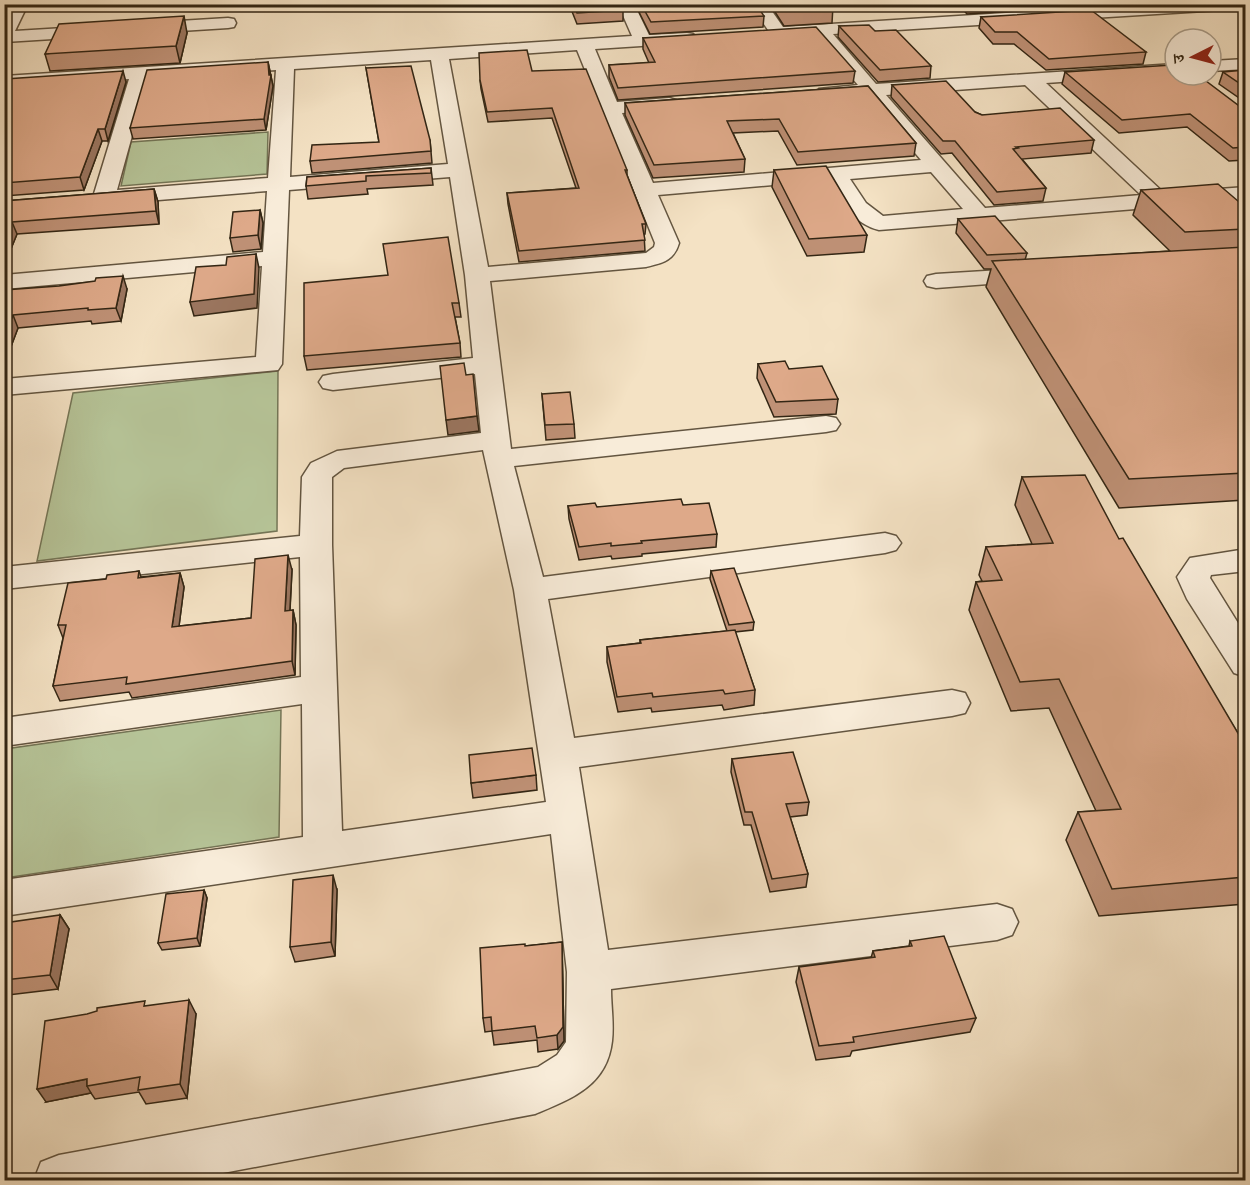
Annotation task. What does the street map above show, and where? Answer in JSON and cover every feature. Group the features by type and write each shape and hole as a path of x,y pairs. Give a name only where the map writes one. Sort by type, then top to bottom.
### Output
{"street":[{"path":"20,4 5,37 228,23"},
{"path":"224,43 232,4"},
{"path":"626,4 643,41"},
{"path":"758,4 778,32"},
{"path":"756,34 1237,4"},
{"path":"820,30 980,216"},
{"path":"4,82 699,38"},
{"path":"477,275 646,260 661,256 666,250 667,243 584,45"},
{"path":"59,1180 535,1091 554,1084 573,1071 583,1059 589,1042 589,972 568,815 530,590 497,449 477,275 439,54"},
{"path":"4,387 269,364 285,64"},
{"path":"1223,65 1245,64"},
{"path":"813,94 1163,70"},
{"path":"104,197 140,74"},
{"path":"1030,79 1160,201"},
{"path":"611,108 682,103"},
{"path":"645,190 936,165"},
{"path":"81,199 458,170"},
{"path":"836,173 858,210 866,218 879,223 1245,193"},
{"path":"4,282 276,257"},
{"path":"936,280 1055,274"},
{"path":"333,382 486,365"},
{"path":"323,851 315,545 317,477 321,469 337,460 826,424"},
{"path":"530,590 885,543"},
{"path":"4,578 315,545"},
{"path":"1245,560 1201,566 1193,577 1204,599 1245,664"},
{"path":"4,732 319,688"},
{"path":"558,755 952,703"},
{"path":"4,898 568,815"},
{"path":"589,972 997,922"}],"green space":[{"path":"268,132 267,174 121,186 131,142"},
{"path":"278,371 277,531 37,561 73,393"},
{"path":"281,710 279,837 5,878 5,749"}],"building":[{"path":"573,4 621,4 623,10 577,13"},
{"path":"641,4 672,4 673,8 756,4 764,16 651,22"},
{"path":"782,4 832,4 833,6 786,9"},
{"path":"1091,10 1146,52 1049,59 1017,32 995,32 981,17"},
{"path":"184,16 176,46 45,54 59,24"},
{"path":"869,25 875,31 896,30 931,66 880,70 839,26"},
{"path":"816,27 855,71 618,88 609,65 655,62 643,38"},
{"path":"527,50 532,71 586,69 646,224 642,224 645,240 519,251 507,193 579,188 552,108 487,112 480,80 479,53"},
{"path":"268,62 269,75 271,75 264,119 130,128 147,70"},
{"path":"411,66 431,151 310,161 312,145 379,142 366,68"},
{"path":"1163,66 1163,87 1214,87 1245,109 1245,147 1233,148 1190,114 1122,120 1065,72"},
{"path":"1245,70 1245,87 1223,72"},
{"path":"123,71 105,129 98,129 80,177 4,183 5,79"},
{"path":"946,81 975,112 982,115 1060,108 1094,140 1016,147 1018,148 1013,149 1046,188 997,192 955,141 943,141 892,85"},
{"path":"868,86 916,143 798,152 779,119 727,121 745,159 654,165 625,103"},
{"path":"826,166 867,235 809,239 774,170"},
{"path":"431,168 431,173 366,176 366,181 306,186 307,177"},
{"path":"1218,184 1245,207 1245,229 1185,232 1141,190"},
{"path":"154,189 156,211 12,222 4,241 4,201"},
{"path":"260,210 258,235 230,238 233,212"},
{"path":"995,216 1027,253 987,255 958,219"},
{"path":"448,237 459,303 452,303 460,343 304,356 304,283 388,275 383,244"},
{"path":"1245,247 1245,473 1129,479 992,261"},
{"path":"256,254 254,294 190,302 196,267 226,265 227,257"},
{"path":"123,276 116,308 88,310 88,308 13,315 4,337 4,290 59,286 95,281 96,278"},
{"path":"785,361 789,369 822,366 838,399 776,402 758,364"},
{"path":"464,363 466,375 473,374 477,416 446,420 440,366"},
{"path":"570,392 574,424 545,425 542,394"},
{"path":"1085,475 1119,539 1123,538 1245,745 1245,877 1112,889 1078,812 1121,809 1059,679 1020,682 976,582 1002,580 986,547 1053,543 1022,477"},
{"path":"681,499 683,505 709,503 717,534 611,546 611,543 579,547 568,506 595,503 597,507"},
{"path":"288,555 285,611 293,610 292,661 126,684 127,677 53,686 66,625 58,625 68,583 106,579 107,575 139,571 138,578 180,573 172,627 251,618 255,559"},
{"path":"734,568 754,622 729,625 711,571"},
{"path":"735,630 755,690 725,694 723,690 653,697 652,693 617,697 607,647 641,643 640,640"},
{"path":"532,748 536,775 471,783 469,755"},
{"path":"793,752 809,802 786,804 808,874 772,879 752,812 745,812 732,759"},
{"path":"333,875 331,942 290,947 293,880"},
{"path":"204,890 197,938 158,943 166,894"},
{"path":"60,915 50,975 4,980 4,952 11,922"},
{"path":"944,936 976,1018 853,1037 854,1042 819,1046 799,967 875,957 873,951 912,946 910,941"},
{"path":"562,942 563,1027 557,1035 537,1038 535,1026 492,1031 491,1017 483,1018 480,948"},
{"path":"189,1000 180,1084 138,1090 140,1077 87,1086 87,1079 37,1089 45,1021 87,1014 97,1011 97,1008 145,1001 144,1006"}]}
